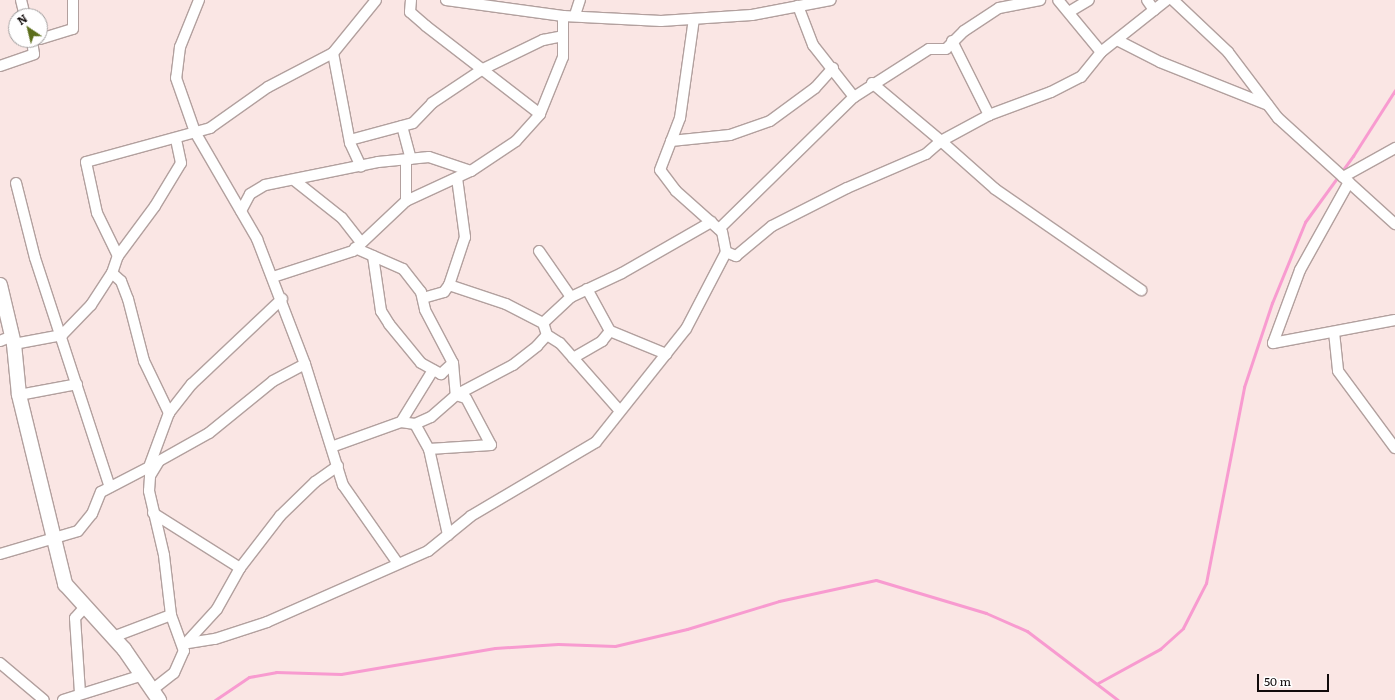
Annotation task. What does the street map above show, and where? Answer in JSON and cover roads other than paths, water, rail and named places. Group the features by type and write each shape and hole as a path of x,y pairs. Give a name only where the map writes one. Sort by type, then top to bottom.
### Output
{"street":[{"path":"48,36 72,30 73,0"},
{"path":"199,0 180,47 176,78 195,132 241,211 273,277 306,364 334,446 343,485 356,506 397,562"},
{"path":"118,256 97,213 86,162 176,140 195,132 210,128 268,87 333,53 376,0"},
{"path":"411,0 410,12 540,114"},
{"path":"446,0 563,16 575,15 694,19 744,16 798,6 810,2 831,0"},
{"path":"575,15 580,0"},
{"path":"719,229 854,97 872,83 929,49 946,49 952,41 999,8 1040,0"},
{"path":"1058,0 1101,52"},
{"path":"1069,12 1089,0"},
{"path":"1147,0 1154,10"},
{"path":"726,252 736,256 772,226 847,188 926,154 941,140 989,115 1081,77 1101,52 1167,0"},
{"path":"1173,0 1228,52 1268,105 1346,180 1395,224"},
{"path":"798,6 813,45 834,68 854,97"},
{"path":"273,277 304,270 358,245 406,201 470,171 516,141 540,114 563,57 563,16"},
{"path":"184,643 215,638 267,622 397,562 428,551 471,516 596,442 619,410 686,329 726,252 719,229 676,192 660,170 671,141 684,96 694,19"},
{"path":"350,140 413,123 432,103 483,68 543,40 563,36"},
{"path":"1117,40 1160,62 1268,105"},
{"path":"952,41 989,115"},
{"path":"0,66 34,54 34,48"},
{"path":"333,53 350,140 361,167"},
{"path":"671,141 730,135 770,121 814,88 834,68"},
{"path":"872,83 941,140 996,190 1141,290"},
{"path":"402,126 409,159 406,201"},
{"path":"8,341 62,335 91,305 112,273 118,256 155,206 181,163 176,140"},
{"path":"1395,148 1346,180 1300,270 1273,343 1395,320"},
{"path":"241,211 250,194 265,185 361,167 430,157 470,171"},
{"path":"423,298 444,292 450,285 465,237 457,178"},
{"path":"294,180 342,218 358,245 373,256 403,269 423,298 425,310 453,363 456,395"},
{"path":"16,183 24,220 110,487"},
{"path":"543,323 571,296 587,289 711,222"},
{"path":"539,251 571,296"},
{"path":"373,256 381,311 421,363 441,374 453,363"},
{"path":"112,273 121,281 128,298 144,361 169,413"},
{"path":"0,285 8,341 19,395 51,538 65,584 84,608 114,637 143,675 156,695 180,665 184,643 218,609 240,568 280,516 315,482 338,466"},
{"path":"450,285 506,304 543,323 547,335 573,358 619,410"},
{"path":"587,289 610,332 666,354"},
{"path":"184,643 171,615 164,556 149,491 150,476 157,458 169,413 192,384 282,299"},
{"path":"573,358 602,341 610,332"},
{"path":"1334,332 1338,371 1395,448"},
{"path":"334,446 401,422 415,424 431,417 456,395 513,365 547,335"},
{"path":"0,554 78,531 92,514 101,492 136,476 157,458 210,433 273,381 306,364"},
{"path":"401,422 433,370"},
{"path":"19,395 77,384"},
{"path":"429,449 492,445 466,398 456,395"},
{"path":"415,424 429,449 448,535"},
{"path":"136,476 149,491"},
{"path":"153,513 240,568"},
{"path":"80,693 74,618 84,608"},
{"path":"114,637 171,615"},
{"path":"0,663 44,700"},
{"path":"63,700 80,693 119,685 143,675"}],"waterway":[{"path":"1098,683 1160,649 1183,628 1206,583 1244,387 1272,303 1305,222 1353,156 1395,90"},
{"path":"215,700 249,677 276,672 341,674 495,648 558,644 615,646 687,629 779,601 876,580 986,613 1027,631 1118,700"}]}
